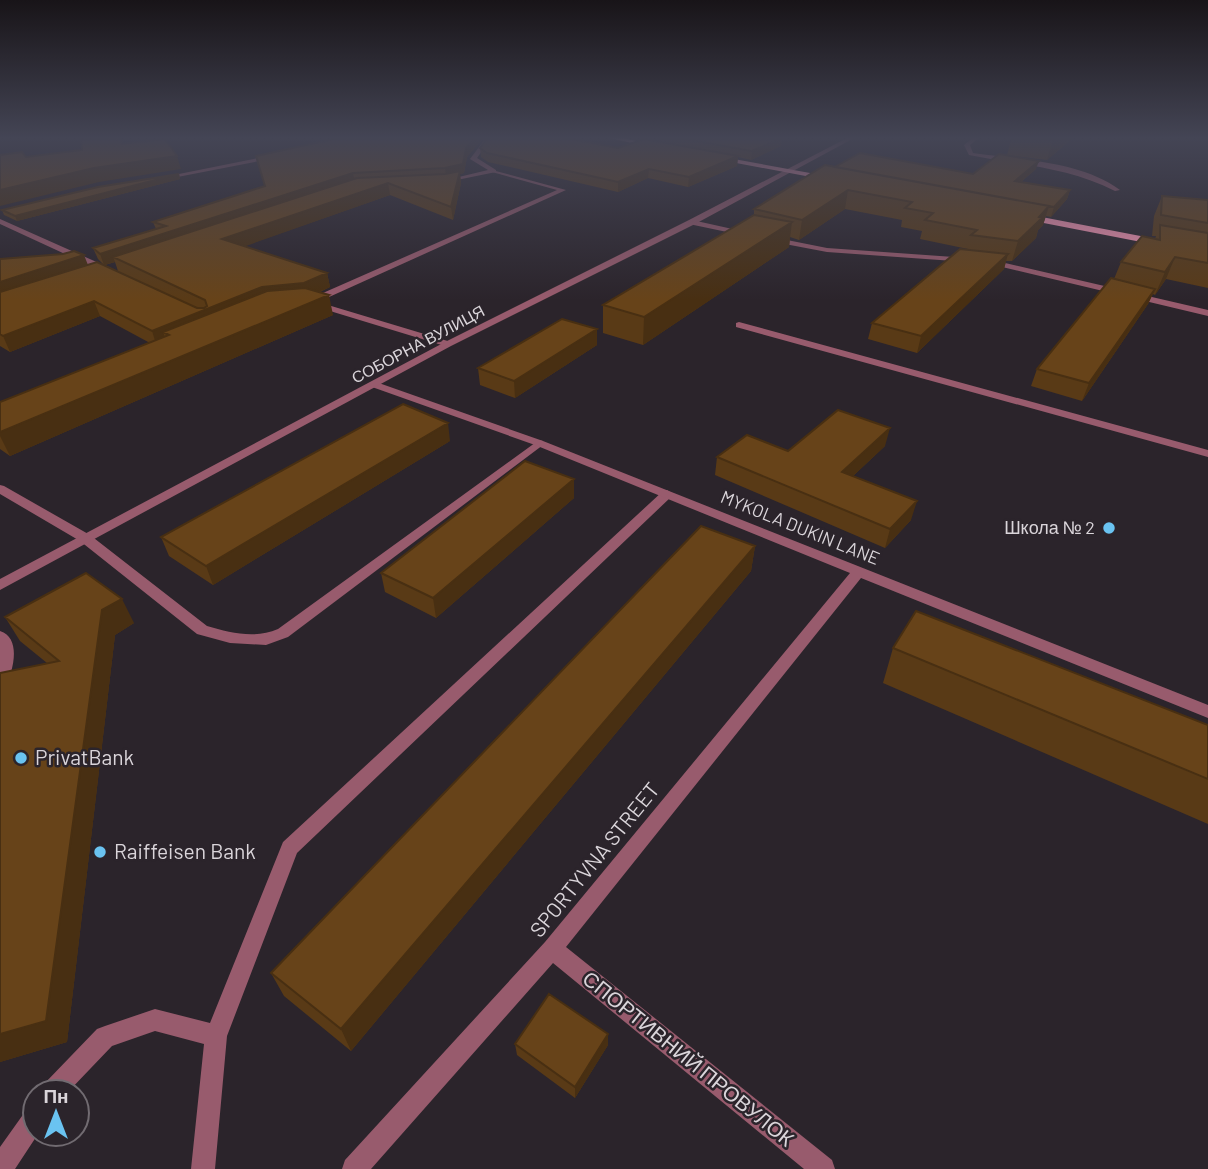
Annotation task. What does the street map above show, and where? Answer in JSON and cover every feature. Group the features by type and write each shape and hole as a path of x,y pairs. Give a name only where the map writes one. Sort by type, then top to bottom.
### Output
{"main road":[{"path":"1007,213 1208,252"}],"street":[{"path":"296,303 310,302 559,192"},
{"name":"СОБОРНА ВУЛИЦЯ","path":"0,585 449,344 748,192"},
{"path":"0,221 119,276"},
{"path":"692,222 751,235"},
{"path":"763,237 827,250 990,261 1208,313"},
{"path":"95,274 120,266"},
{"path":"310,302 449,344"},
{"path":"739,325 1208,454"},
{"name":"MYKOLA DUKIN LANE","path":"376,385 539,443 1208,712"},
{"path":"0,489 85,538 202,631 230,638 266,640 283,633 539,443"},
{"path":"203,1169 216,1036 290,848 667,494"},
{"name":"SPORTYVNA STREET","path":"354,1169 552,949 860,570"},
{"path":"0,636 5,641 6,662 0,682"},
{"name":"СПОРТИВНИЙ ПРОВУЛОК","path":"552,949 823,1169"},
{"path":"65,1078 105,1037 155,1020 216,1036"},
{"path":"0,1169 21,1138"}],"building":[{"path":"79,192 110,192 15,216 2,210"},
{"path":"248,192 295,192 100,254 93,248 166,226 153,222"},
{"path":"315,192 363,192 222,239 327,273 304,283 262,287 152,331 94,301 3,336 0,334 0,292 97,262 197,308 207,306 205,300 113,257"},
{"path":"410,192 455,192 451,207"},
{"path":"782,192 846,192 802,220 754,209"},
{"path":"856,192 970,192 1049,206 1039,217 1042,218 1018,241 971,235 977,230 925,220 933,213 905,208 912,202"},
{"path":"969,192 1069,192 1054,207"},
{"path":"1162,196 1208,200 1208,223 1161,215"},
{"path":"754,215 792,222 644,317 603,305"},
{"path":"1160,225 1208,233 1208,263 1175,257 1165,272 1121,262 1142,236 1160,240"},
{"path":"960,249 1008,254 921,336 872,323"},
{"path":"74,251 84,255 0,282 0,259"},
{"path":"1111,278 1155,289 1089,383 1037,369"},
{"path":"305,288 329,295 0,432 0,402 169,335 163,332 267,291"},
{"path":"562,319 597,329 514,381 478,368"},
{"path":"403,404 448,423 206,566 161,537"},
{"path":"838,410 890,428 842,472 917,501 890,529 717,457 747,435 788,451"},
{"path":"525,461 574,479 433,598 381,573"},
{"path":"701,526 755,546 341,1029 271,973"},
{"path":"86,573 122,599 102,610 46,1021 0,1034 0,673 59,661 5,617"},
{"path":"916,611 1208,725 1208,779 893,648"},
{"path":"549,994 608,1034 575,1087 515,1044"}],"place":[{"name":"Школа № 2","path":"1109,528"},
{"name":"PrivatBank","path":"21,758"},
{"name":"Raiffeisen Bank","path":"100,852"}]}
